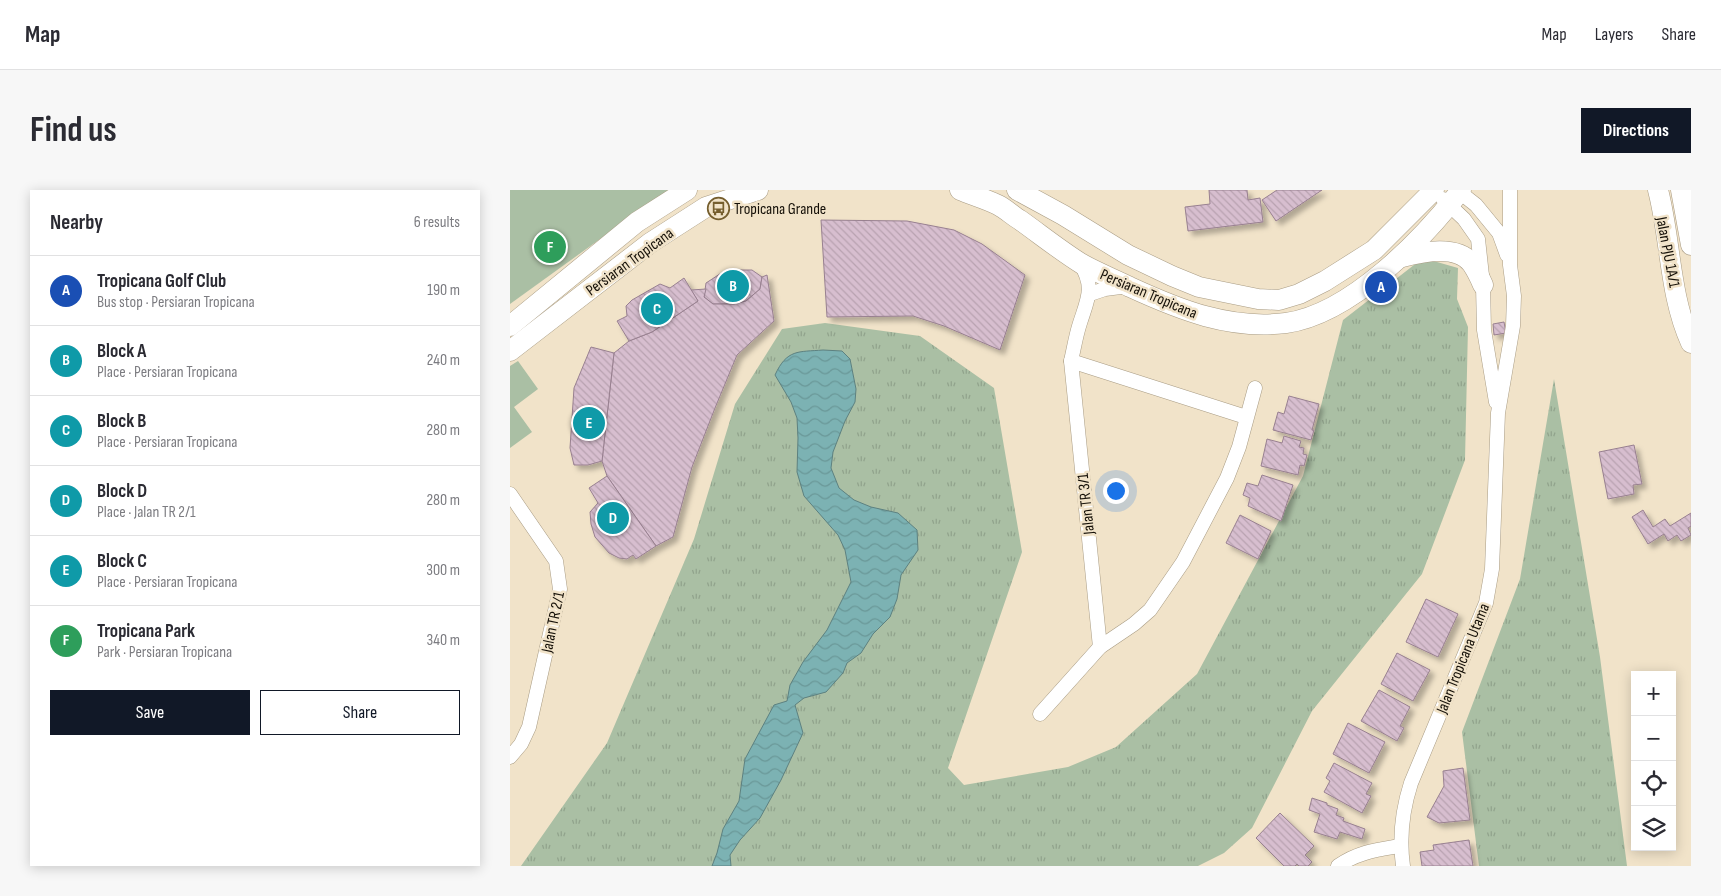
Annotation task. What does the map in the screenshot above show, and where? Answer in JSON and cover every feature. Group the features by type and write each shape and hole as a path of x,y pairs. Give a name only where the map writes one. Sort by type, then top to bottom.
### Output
{"main road":[{"name":"Persiaran Tropicana","path":"510,326 637,222 687,190"},
{"name":"Persiaran Tropicana","path":"510,351 650,242 706,207 758,190"},
{"name":"Persiaran Tropicana","path":"960,190 999,206 1080,263 1103,275 1170,305 1209,318 1258,324 1287,322 1308,317 1332,307 1357,291 1402,257 1457,194"},
{"name":"Persiaran Tropicana","path":"1017,190 1128,254 1172,276 1199,287 1258,299 1279,300 1299,294 1325,281 1374,250 1434,191"},
{"name":"Jalan PJU 1A/1","path":"1658,190 1679,303 1685,330 1691,343"},
{"name":"Jalan PJU 1A/1","path":"1681,190 1691,245"},
{"path":"1402,257 1442,250 1461,255 1471,262 1483,285"}],"street":[{"name":"Jalan Tropicana Utama","path":"1403,866 1400,846 1403,807 1410,783 1486,604 1492,569 1498,413 1513,326 1514,296 1510,265 1510,190"},
{"name":"Jalan Tropicana Utama","path":"1434,191 1457,194 1476,205 1499,233 1510,265"},
{"name":"Jalan Tropicana Utama","path":"1457,194 1469,224 1478,239 1483,285 1484,330 1498,413"},
{"path":"1080,263 1087,273 1090,294 1105,289 1128,286"},
{"name":"Jalan TR 3/1","path":"1090,294 1079,324 1071,361 1100,647"},
{"path":"1071,361 1246,417"},
{"path":"1040,714 1100,647 1134,624 1150,610 1183,562 1227,478 1239,447 1255,388"},
{"name":"Jalan TR 2/1","path":"510,494 556,561 560,589 529,727 521,744 510,757"},
{"path":"1338,866 1351,857 1375,850 1400,846"}],"green space":[{"path":"510,190 668,190 510,304"},
{"path":"1423,258 1458,268 1457,299 1468,327 1465,460 1422,574 1312,711 1252,828 1224,853 1198,866 521,866 607,743 694,539 735,404 782,329 825,323 920,336 994,388 1022,552 948,768 964,785 1068,767 1116,747 1197,674 1303,476 1343,320"},
{"path":"518,361 538,389 514,407 532,432 510,448 510,366"},
{"path":"1554,379 1600,657 1627,866 1479,866 1462,732 1520,579"}],"water":[{"path":"842,351 850,359 856,389 855,402 845,421 833,452 831,468 839,488 854,500 871,507 898,513 917,530 918,550 901,575 897,599 890,617 873,634 861,653 847,663 843,673 826,692 804,698 795,705 803,733 781,780 760,818 740,840 730,855 731,866 712,866 723,829 739,801 745,759 774,705 787,701 790,685 803,662 827,630 851,582 845,550 838,535 804,496 797,472 797,418 791,402 775,375 784,360 789,356 800,352"}],"building":[{"path":"1209,190 1247,190 1248,200 1260,198 1263,222 1188,231 1185,207 1210,204"},
{"path":"1277,190 1322,190 1276,221 1262,200"},
{"path":"821,220 907,221 954,230 982,244 1025,275 1000,350 944,326 913,316 827,317"},
{"path":"726,270 752,270 762,277 760,289 746,301 734,304 713,304 704,297 706,283"},
{"path":"767,275 774,321 737,355 692,467 673,537 656,546 607,476 602,461 614,353 629,341 652,332 698,301 691,290 706,289 704,297 713,304 734,304 746,301 760,289 762,277"},
{"path":"684,278 698,301 652,332 629,341 617,321 627,316 626,306 632,300 660,284 670,288"},
{"path":"1504,322 1506,333 1494,335 1493,324"},
{"path":"591,347 614,353 602,461 588,465 574,465 570,448 574,388"},
{"path":"1289,396 1319,404 1311,440 1273,430 1278,412 1284,414"},
{"path":"1284,436 1301,441 1299,447 1304,448 1303,454 1307,455 1304,466 1300,465 1298,475 1261,466 1267,439 1282,443"},
{"path":"1634,445 1642,484 1633,485 1634,494 1608,499 1599,452"},
{"path":"1262,475 1293,485 1281,521 1248,506 1250,498 1243,495 1247,483 1258,486"},
{"path":"607,476 656,546 636,559 633,555 627,559 619,558 609,553 595,537 590,512 598,503 589,488"},
{"path":"1643,510 1653,527 1665,519 1670,526 1691,513 1691,526 1688,528 1691,535 1681,541 1677,535 1668,541 1664,534 1648,544 1632,517"},
{"path":"1240,515 1271,531 1258,559 1226,543"},
{"path":"1426,599 1458,614 1438,657 1406,642"},
{"path":"1397,653 1430,670 1413,701 1381,684"},
{"path":"1379,690 1410,707 1400,726 1404,728 1397,741 1361,721"},
{"path":"1348,723 1385,742 1369,773 1333,754"},
{"path":"1334,763 1372,783 1366,794 1371,796 1362,813 1324,792 1330,781 1326,778"},
{"path":"1463,768 1470,820 1439,823 1427,817 1444,786 1443,771"},
{"path":"1312,798 1338,809 1336,815 1344,818 1343,821 1365,829 1362,839 1340,832 1337,839 1314,832 1320,814 1309,810"},
{"path":"1280,813 1314,846 1305,855 1312,862 1308,866 1299,866 1297,864 1295,866 1284,866 1256,838"},
{"path":"1469,840 1473,866 1422,866 1420,852 1434,850 1433,845"}],"place":[{"name":"Tropicana Grande","path":"718,208"},
{"name":"Tropicana Park","path":"550,247"},
{"name":"Block A","path":"733,286"},
{"name":"Tropicana Golf Club","path":"1381,287"},
{"name":"Block B","path":"657,309"},
{"name":"Block C","path":"589,423"},
{"name":"Block D","path":"613,518"}]}
